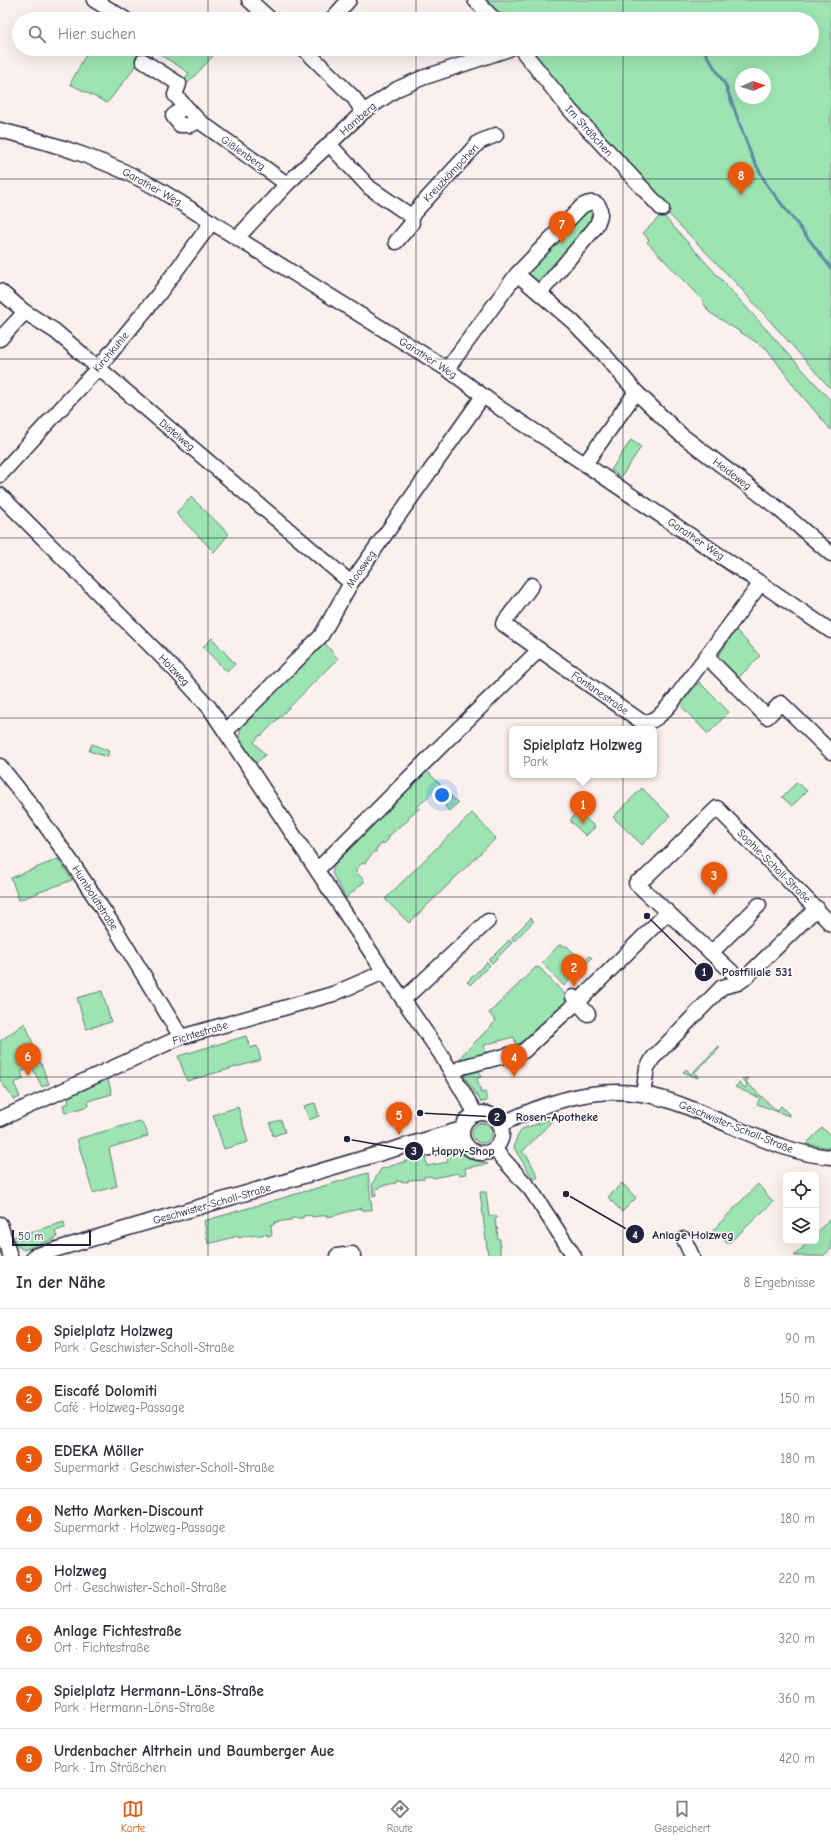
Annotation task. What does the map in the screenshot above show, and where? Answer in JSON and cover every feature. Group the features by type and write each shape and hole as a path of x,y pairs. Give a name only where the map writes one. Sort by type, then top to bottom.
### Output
{"street":[{"path":"94,0 114,12"},
{"path":"249,0 262,12"},
{"path":"338,12 349,0"},
{"path":"475,0 487,12"},
{"path":"312,56 354,98 363,112"},
{"name":"Hamberg","path":"238,237 287,184 363,112 397,89 422,78 488,56"},
{"name":"Im Sträßchen","path":"527,56 570,110 662,209"},
{"name":"Gißlenberg","path":"143,61 179,84 175,95 199,121 287,184"},
{"name":"Garather Weg","path":"0,130 84,154 127,171 238,237 447,369 483,396 831,631"},
{"name":"Kreuzkämpchen","path":"396,242 412,223 411,216 479,142 496,135"},
{"path":"329,144 370,188 411,216"},
{"path":"447,369 517,274 582,206 593,203 599,206 602,212 597,225 540,293"},
{"name":"Kirchkuhle","path":"0,475 98,368 158,295 212,222"},
{"name":"Heideweg","path":"517,274 573,322 603,353 636,392 680,434 775,506 831,554"},
{"name":"Distelweg","path":"0,291 25,312 55,331 351,583"},
{"path":"0,339 25,312"},
{"path":"585,464 636,392"},
{"name":"Moosweg","path":"226,731 321,636 351,583 483,396"},
{"name":"Holzweg","path":"0,495 176,671 209,707 384,972 404,999 453,1073 476,1114"},
{"name":"Fontanestraße","path":"532,585 503,624 642,722 654,720 660,715 707,657 761,583"},
{"path":"317,870 539,650"},
{"path":"707,657 767,717 781,703 831,752"},
{"name":"Humboldtstraße","path":"0,766 73,864 115,928 181,1037"},
{"name":"Sophie-Scholl-Straße","path":"668,912 636,883 646,877 717,808 831,924"},
{"path":"711,953 759,905"},
{"path":"643,1094 646,1068 653,1058 722,987 738,983 744,979 816,908"},
{"path":"453,1073 462,1067 524,1051 575,1000 668,912 732,972"},
{"path":"404,999 488,921"},
{"name":"Fichtestraße","path":"0,1119 181,1037 333,994 384,972"},
{"path":"575,1000 588,1014"},
{"name":"Geschwister-Scholl-Straße","path":"500,1125 535,1109 571,1098 610,1092 643,1094 668,1100 780,1147 803,1153 831,1157"},
{"path":"476,1114 488,1114 495,1118 500,1125 501,1138 494,1148 480,1153 469,1149 464,1143 462,1129 469,1118 476,1114"},
{"name":"Geschwister-Scholl-Straße","path":"34,1256 462,1129"},
{"name":"Geschwister-Scholl-Straße","path":"390,1151 464,1143"},
{"path":"494,1148 530,1190 574,1256"},
{"path":"0,1224 10,1256"},
{"path":"684,1239 692,1256"},
{"path":"337,1256 352,1254 353,1256"}],"green space":[{"path":"479,0 831,0 831,389 735,282 623,167 532,56 819,56 819,12 491,12"},
{"path":"85,56 141,56 130,74 107,103 70,84"},
{"path":"163,56 213,56 188,83 184,81 189,73"},
{"path":"591,209 594,212 592,222 544,279 535,282 529,276 527,270 580,213"},
{"path":"662,214 831,401 831,430 797,390 767,349 709,312 702,300 647,242 649,240 643,233"},
{"path":"631,440 641,447 621,477 611,470"},
{"path":"589,473 657,519 656,522 588,476"},
{"path":"191,497 229,534 214,552 176,513"},
{"path":"667,527 743,579 745,583 665,528"},
{"path":"736,630 760,656 737,679 716,659"},
{"path":"212,638 235,664 227,672 203,647"},
{"path":"324,642 338,659 254,742 265,755 256,763 241,742 241,727"},
{"path":"699,682 729,712 708,734 680,705"},
{"path":"92,744 109,751 107,757 89,751"},
{"path":"426,770 458,803 449,811 445,806 452,798 441,787 437,790 436,789 418,806 420,808 408,817 409,819 404,824 403,823 388,837 389,839 384,844 383,843 376,849 376,852 374,852 364,864 362,863 356,869 356,872 365,881 346,898 332,873 334,865"},
{"path":"797,782 807,791 792,806 782,797"},
{"path":"642,788 670,816 642,845 613,817"},
{"path":"578,811 595,827 586,836 571,822 571,819"},
{"path":"472,813 496,838 409,923 385,899"},
{"path":"58,859 72,880 19,900 11,878"},
{"path":"531,918 534,921 514,941 511,938"},
{"path":"509,940 512,943 492,963 489,960"},
{"path":"561,945 568,947 583,962 589,956 592,958 564,986 542,963 558,946"},
{"path":"487,962 490,965 470,985 467,982"},
{"path":"539,967 569,999 524,1045 517,1047 514,1037 484,1045 487,1056 456,1063 496,1021 489,1013 535,968"},
{"path":"102,991 111,1022 86,1029 77,998"},
{"path":"25,1023 49,1084 42,1087 32,1067 21,1072 24,1079 14,1083 20,1097 14,1100 0,1080 0,1041"},
{"path":"246,1036 250,1048 257,1046 261,1060 187,1081 178,1056"},
{"path":"719,1046 720,1047 717,1051 695,1072 698,1078 683,1072 686,1069 691,1074"},
{"path":"479,1069 481,1077 477,1078 481,1093 485,1092 487,1101 481,1102 463,1074"},
{"path":"107,1077 112,1094 88,1101 89,1106 65,1113 63,1105 69,1103 67,1096"},
{"path":"749,1078 746,1082 777,1111 781,1106 789,1114 789,1116 757,1104 760,1098 735,1087 739,1083 745,1088 747,1085 742,1079"},
{"path":"315,1103 319,1116 309,1120 304,1106"},
{"path":"238,1107 248,1142 224,1149 213,1115"},
{"path":"555,1118 522,1152 528,1157 538,1177 534,1180 514,1148 516,1139 522,1129"},
{"path":"281,1120 285,1132 273,1136 270,1123"},
{"path":"140,1121 146,1129 148,1136 109,1148 117,1186 93,1193 77,1139"},
{"path":"478,1123 486,1123 492,1129 492,1137 486,1143 478,1143 472,1137 472,1129"},
{"path":"822,1128 831,1135 831,1148 806,1144"},
{"path":"455,1150 474,1160 488,1164 465,1168 466,1174 459,1175 458,1173 433,1178 432,1176 424,1177 424,1179 408,1180 408,1182 396,1181 396,1183 376,1188 376,1195 373,1196 372,1184 381,1169 425,1155 427,1166 448,1162 446,1151"},
{"path":"368,1173 372,1210 362,1210 362,1208 328,1217 328,1215 312,1217 311,1215 303,1216 303,1218 291,1218 291,1220 275,1222 275,1224 271,1225 272,1235 250,1235 239,1238 238,1236 208,1244 204,1221"},
{"path":"622,1183 636,1198 622,1212 608,1197"},
{"path":"758,1184 773,1202 728,1244 713,1230"},
{"path":"480,1192 486,1192 489,1216 496,1215 497,1218 495,1219 496,1227 498,1229 498,1239 500,1239 500,1255 502,1256 488,1256"},
{"path":"831,1218 831,1249 823,1256 794,1256 806,1244 819,1244 819,1230"},
{"path":"64,1222 65,1228 55,1231 57,1237 55,1237 55,1239 23,1250 15,1244 13,1237"}],"waterway":[{"path":"707,56 725,84 752,157 767,185 831,268"}],"place":[{"name":"Urdenbacher Altrhein und Baumberger Aue","path":"741,195"},
{"name":"Spielplatz Hermann-Löns-Straße","path":"562,244"},
{"name":"Spielplatz Holzweg","path":"583,824"},
{"name":"EDEKA Möller","path":"714,895"},
{"name":"Postfiliale 531","path":"647,916"},
{"name":"Eiscafé Dolomiti","path":"574,987"},
{"name":"Anlage Fichtestraße","path":"28,1076"},
{"name":"Netto Marken-Discount","path":"514,1077"},
{"name":"Rosen-Apotheke","path":"420,1113"},
{"name":"Holzweg","path":"399,1135"},
{"name":"Happy-Shop","path":"347,1139"},
{"name":"Anlage Holzweg","path":"566,1194"}]}
